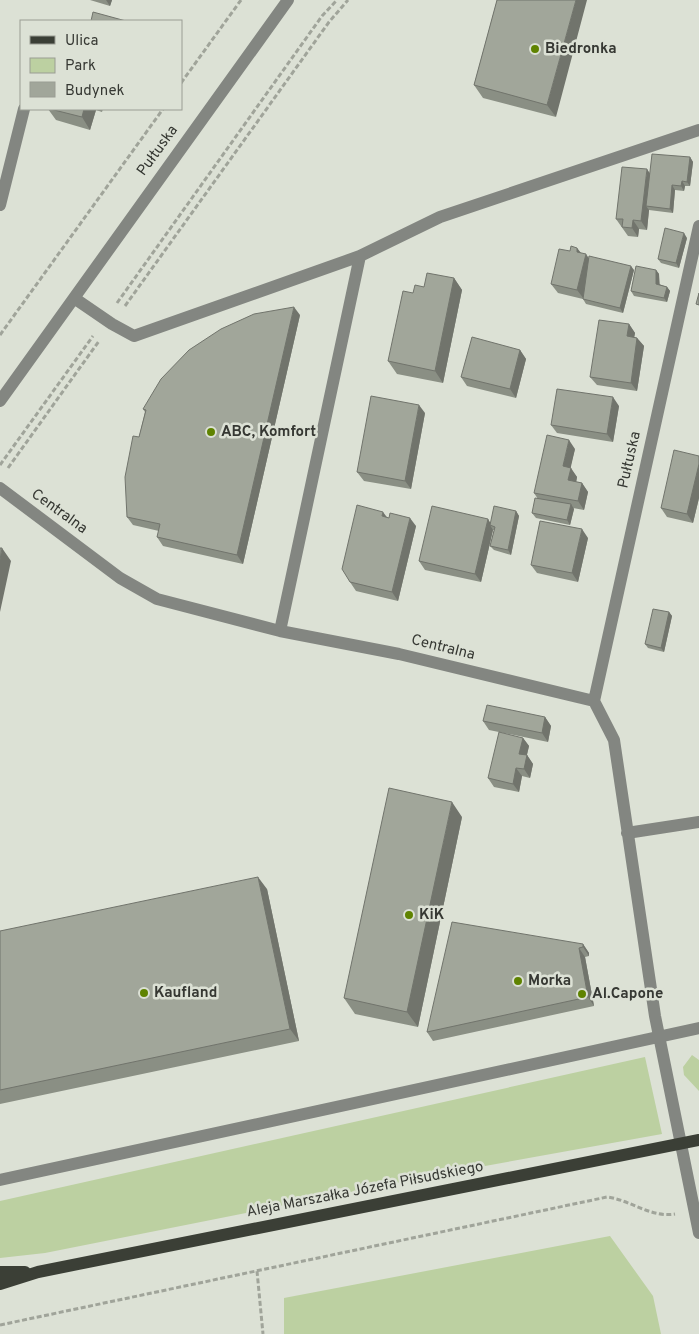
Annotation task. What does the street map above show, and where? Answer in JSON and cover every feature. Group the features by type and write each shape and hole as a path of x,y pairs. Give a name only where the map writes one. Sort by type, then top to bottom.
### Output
{"main road":[{"name":"Aleja Marszałka Józefa Piłsudskiego","path":"38,1272 699,1140"},
{"path":"0,1272 38,1272"},
{"path":"0,1284 38,1272"}],"street":[{"name":"Pułtuska","path":"0,401 288,0"},
{"path":"0,205 24,110"},
{"path":"74,298 108,322 134,336 360,256 440,217 699,130"},
{"name":"Pułtuska","path":"594,701 699,226"},
{"path":"280,631 360,256"},
{"name":"Centralna","path":"0,488 120,578 157,599 280,631 399,654 594,701"},
{"path":"594,701 614,740 658,1037 682,1144 699,1233"},
{"path":"627,832 699,822"},
{"path":"0,1180 699,1028"}],"path":[{"path":"182,82 241,0"},
{"path":"6,471 322,16 337,0"},
{"path":"0,465 329,22 348,0"},
{"path":"0,335 162,110"},
{"path":"0,1325 608,1197 616,1198 664,1216"},
{"path":"257,1271 263,1334"}],"green space":[{"path":"692,1055 699,1060 699,1091 684,1075 683,1067"},
{"path":"645,1057 662,1134 446,1173 45,1253 0,1258 0,1201"},
{"path":"610,1236 653,1296 661,1334 284,1334 284,1298"}],"building":[{"name":"Biedronka","path":"497,0 576,0 547,105 474,85"},
{"path":"93,12 122,20 91,20"},
{"path":"54,110 84,110 82,117"},
{"path":"652,154 690,157 687,182 682,181 681,186 672,185 670,209 646,206"},
{"path":"622,167 647,169 641,221 633,220 632,228 622,227 623,219 616,219"},
{"path":"665,228 684,233 676,263 658,259"},
{"path":"571,246 577,248 577,252 586,254 577,290 551,284 559,249 570,251"},
{"path":"589,256 631,266 620,308 583,299"},
{"path":"636,266 656,270 656,284 667,287 664,298 631,291"},
{"path":"427,273 454,278 435,371 388,361 403,291 413,293 415,285 424,287"},
{"path":"699,293 699,305 696,304"},
{"name":"ABC, Komfort","path":"294,307 237,555 157,537 160,524 127,517 125,477 133,436 139,437 146,410 143,409 161,379 189,350 221,329 254,314"},
{"path":"599,320 629,324 627,336 637,338 631,383 590,377"},
{"path":"472,337 520,350 510,389 461,377"},
{"path":"557,389 613,397 607,434 551,425"},
{"path":"371,396 419,405 405,481 357,472"},
{"path":"547,435 569,440 563,466 571,468 568,480 582,483 578,501 534,493"},
{"path":"674,450 699,456 699,464 687,514 661,508"},
{"path":"535,498 571,504 567,520 532,513"},
{"path":"357,505 383,512 382,516 389,518 390,513 410,518 392,592 350,582 342,569"},
{"path":"432,506 488,519 475,574 419,561"},
{"path":"494,506 516,511 508,550 490,546 495,527 490,525"},
{"path":"540,521 582,529 572,573 531,565"},
{"path":"653,609 669,612 661,648 645,644"},
{"path":"487,705 545,717 542,733 483,721"},
{"path":"499,732 523,738 519,754 527,755 524,769 516,768 513,784 488,778"},
{"name":"KiK","path":"389,788 452,802 407,1012 344,998"},
{"name":"Kaufland","path":"258,877 290,1029 0,1090 0,931"},
{"name":"Morka","path":"452,922 583,944 583,947 579,948 588,997 427,1032"}],"place":[{"name":"Biedronka","path":"535,49"},
{"name":"ABC, Komfort","path":"211,432"},
{"name":"KiK","path":"409,915"},
{"name":"Morka","path":"518,981"},
{"name":"Kaufland","path":"144,993"},
{"name":"Al.Capone","path":"582,994"}]}
